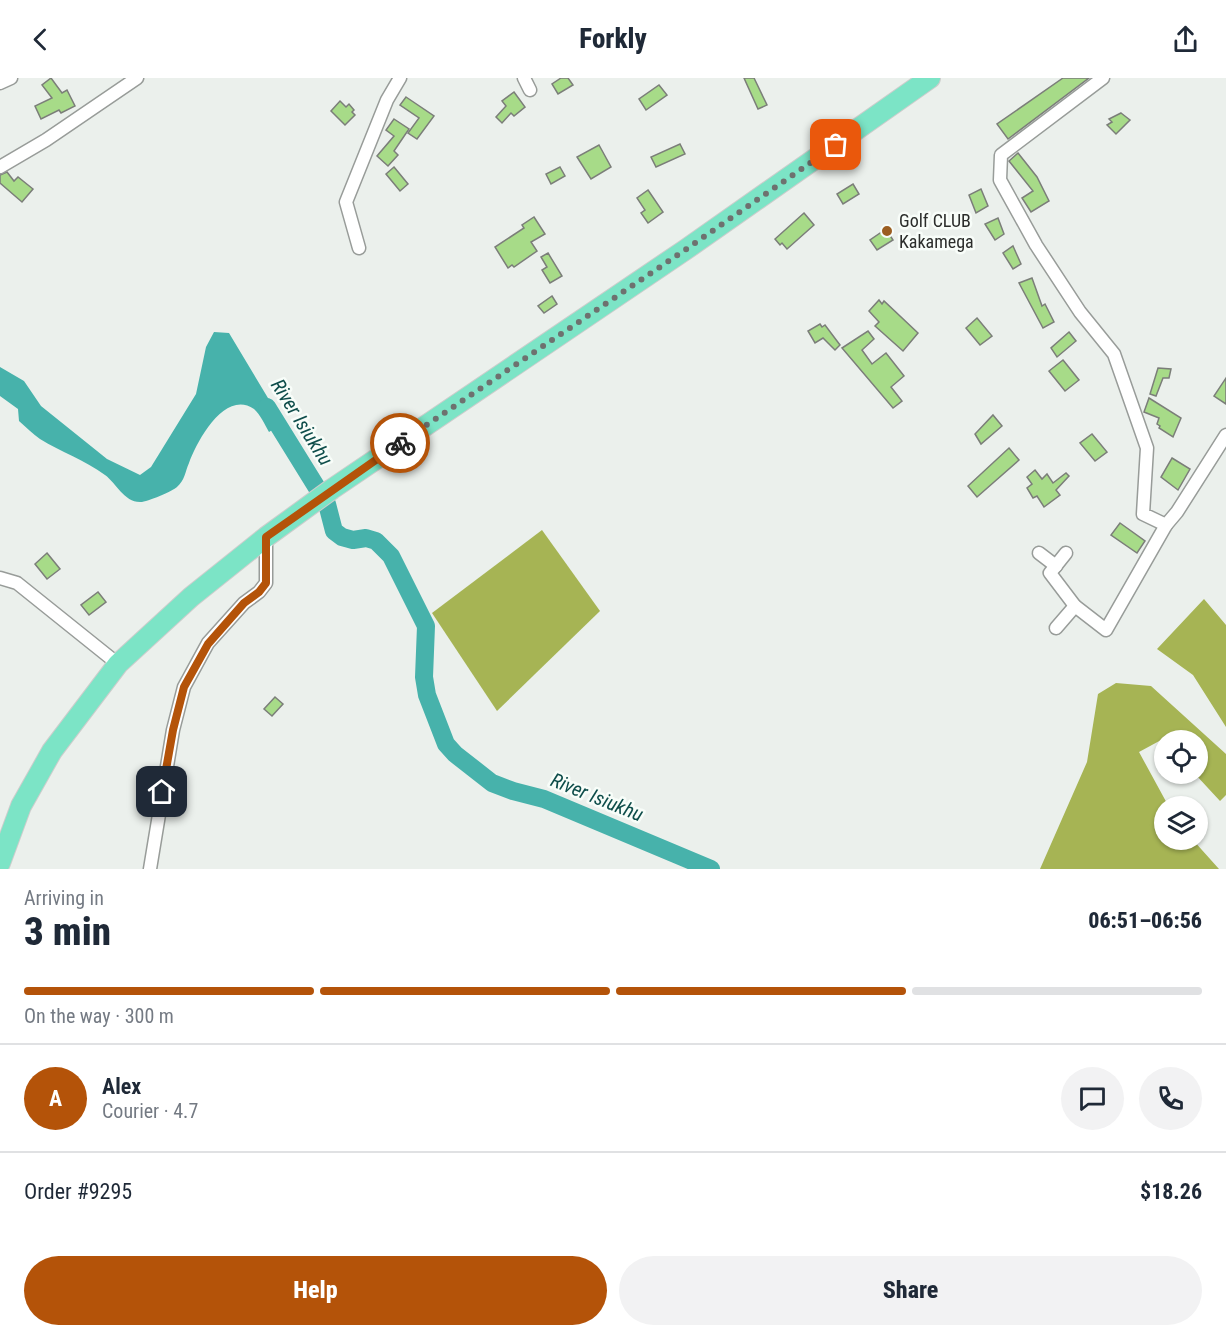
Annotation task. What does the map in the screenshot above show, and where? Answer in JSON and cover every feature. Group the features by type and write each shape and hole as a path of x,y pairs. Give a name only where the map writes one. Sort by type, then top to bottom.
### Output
{"highway":[{"path":"0,863 21,806 52,751 118,664 191,597 266,537 332,489 685,250 930,78"}],"street":[{"path":"0,83 10,78"},
{"path":"0,167 46,140 137,78"},
{"path":"359,248 346,202 387,99 400,78"},
{"path":"524,78 530,90"},
{"path":"1103,78 1001,155 1000,180 1036,245 1080,312 1114,354 1147,448 1143,514 1166,525"},
{"path":"1066,553 1050,573 1075,606 1106,630 1166,525 1177,512 1226,435"},
{"path":"150,869 173,730 184,687 208,644 244,603 259,592 266,583 266,537"},
{"path":"1039,553 1056,566"},
{"path":"0,578 17,583 118,664"},
{"path":"1056,628 1075,606"}],"green space":[{"path":"542,530 600,611 497,711 432,613"},
{"path":"1204,599 1226,625 1226,727 1193,675 1157,649"},
{"path":"1116,683 1151,686 1200,730 1154,730 1154,744 1139,752 1154,780 1154,784 1156,784 1163,796 1154,796 1154,850 1202,850 1219,869 1040,869 1087,762 1098,694"},
{"path":"1208,738 1226,754 1226,795 1220,801 1204,784 1208,784"}],"water":[{"path":"214,332 229,333 283,423 269,432 254,409 243,405 233,406 223,411 198,442 180,484 147,501 129,499 109,478 81,460 40,439 19,421 18,409 0,396 0,367 24,381 41,406 107,459 140,475 151,467 196,394 206,347"}],"building":[{"path":"51,78 62,93 67,90 75,106 61,113 59,110 41,119 35,106 52,98 42,85"},
{"path":"561,78 568,78 573,85 558,94 552,84"},
{"path":"744,78 754,78 767,105 758,109"},
{"path":"1063,78 1089,78 1008,139 997,124"},
{"path":"659,85 667,95 646,110 639,99"},
{"path":"514,92 525,107 514,116 511,113 502,123 496,117 506,106 502,101"},
{"path":"406,97 434,116 417,139 408,133 419,118 400,105"},
{"path":"340,101 346,107 349,104 354,110 352,112 355,115 345,125 331,111"},
{"path":"1121,113 1130,120 1116,134 1107,125 1112,122 1109,119"},
{"path":"394,119 409,129 394,151 398,155 388,166 377,156 394,136 386,130"},
{"path":"680,144 685,154 656,167 651,157"},
{"path":"599,145 611,167 591,179 577,157"},
{"path":"1018,153 1037,177 1049,201 1031,212 1022,198 1033,191 1009,161"},
{"path":"394,167 408,184 400,191 386,174"},
{"path":"560,167 565,176 551,184 546,174"},
{"path":"7,172 14,181 18,177 33,189 22,202 0,183 0,175"},
{"path":"853,184 859,194 843,204 837,194"},
{"path":"981,189 988,206 976,213 969,195"},
{"path":"648,190 663,212 648,223 641,213 645,210 637,198"},
{"path":"804,213 814,225 787,249 782,243 780,245 775,239"},
{"path":"534,217 545,234 531,242 537,251 514,267 512,265 508,268 495,247 524,228 522,225"},
{"path":"998,218 1004,234 995,240 985,224"},
{"path":"886,229 893,240 877,250 870,240"},
{"path":"1013,246 1021,264 1013,269 1003,253"},
{"path":"548,253 562,276 550,283 542,270 547,267 541,257"},
{"path":"1032,278 1042,306 1045,304 1054,322 1043,328 1019,283"},
{"path":"552,296 557,304 544,313 538,306"},
{"path":"879,300 882,304 884,301 918,333 903,351 875,326 879,322 869,311"},
{"path":"977,318 992,336 980,345 966,328"},
{"path":"820,324 822,327 825,325 840,345 835,350 823,338 815,343 808,331"},
{"path":"868,331 874,339 862,350 872,364 886,353 904,376 891,387 902,401 893,408 842,348"},
{"path":"1069,332 1076,341 1057,357 1051,348"},
{"path":"1063,360 1079,380 1065,391 1049,371"},
{"path":"1158,368 1171,369 1169,378 1163,378 1156,396 1150,394"},
{"path":"1226,378 1226,404 1214,396"},
{"path":"1149,398 1181,418 1173,437 1159,428 1157,424 1159,418 1144,412"},
{"path":"993,415 1002,426 981,444 975,434"},
{"path":"1092,434 1107,452 1095,461 1080,443"},
{"path":"1009,448 1019,460 977,497 968,486"},
{"path":"1172,458 1190,469 1178,490 1161,477"},
{"path":"1035,470 1042,479 1047,474 1053,483 1066,473 1069,476 1056,490 1060,495 1044,507 1037,496 1033,498 1027,488 1032,484 1027,477"},
{"path":"1120,523 1145,541 1137,553 1111,535"},
{"path":"47,553 60,569 47,579 35,564"},
{"path":"98,592 106,602 89,615 81,605"},
{"path":"275,697 283,704 272,716 264,709"}],"waterway":[{"name":"River Isiukhu","path":"267,407 327,504 334,531 342,537 353,540 366,538 376,541 391,556 426,626 424,677 427,695 446,744 455,754 492,783 544,799 711,869"}],"way so far":[{"path":"400,443 836,145"}],"place":[{"name":"Golf CLUB Kakamega","path":"887,231"}],"route":[{"path":"162,792 173,730 184,687 208,644 244,603 259,592 266,583 268,575 266,537 400,443"}]}
